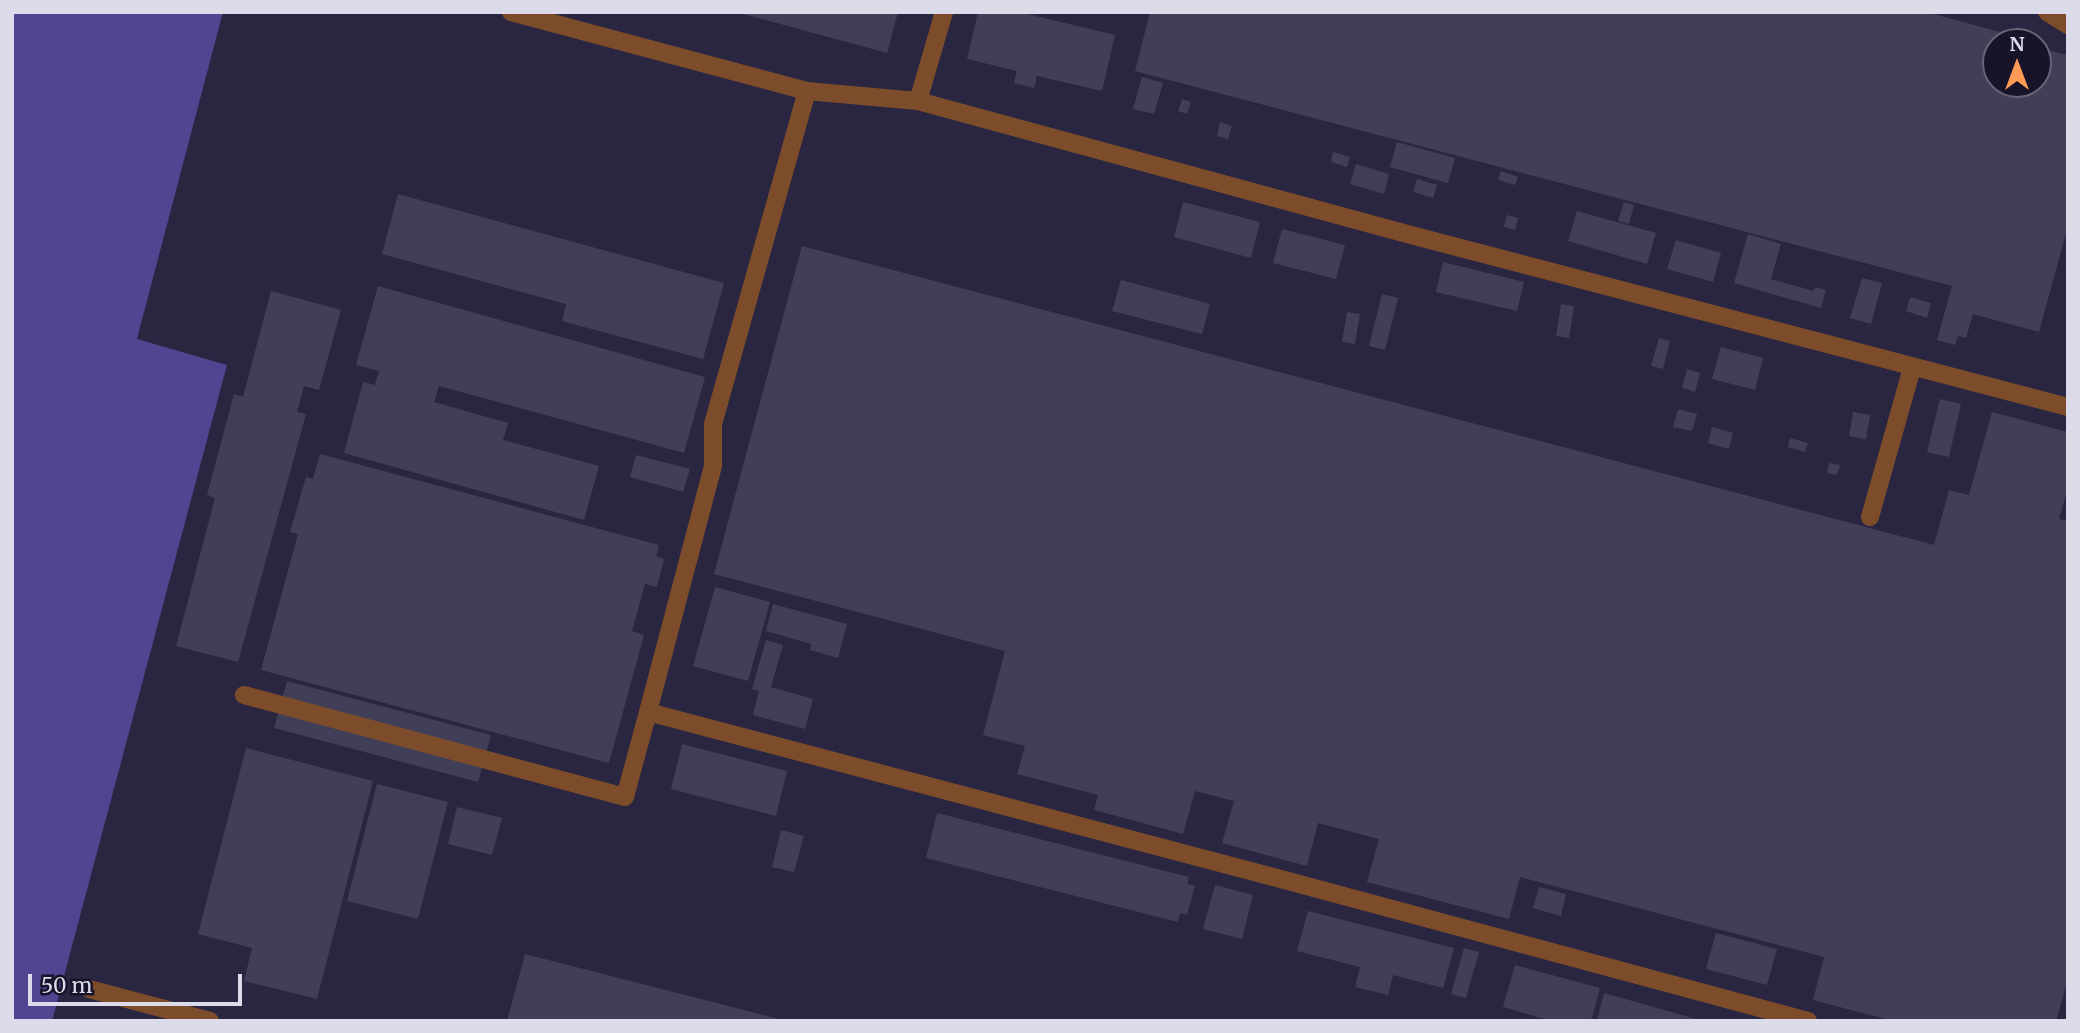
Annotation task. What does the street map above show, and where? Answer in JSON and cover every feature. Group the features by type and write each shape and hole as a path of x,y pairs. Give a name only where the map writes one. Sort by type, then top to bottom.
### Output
{"lane":[{"path":"511,12 807,91 918,102 1912,368 2068,407"},
{"path":"918,102 944,12"},
{"path":"2047,12 2068,26"},
{"path":"244,695 625,797 713,466 713,424 807,91"},
{"path":"1870,517 1912,368"},
{"path":"648,712 1277,877 1808,1021"},
{"path":"89,989 210,1021"}],"shaded area":[{"path":"12,12 223,12 137,339 227,365 52,1021 12,1021"},
{"path":"223,12 2068,12 2068,1021 51,1021 227,365 137,340"}],"building":[{"path":"736,12 898,12 887,53"},
{"path":"978,12 1019,12 1115,35 1102,91 1037,76 1034,88 1014,83 1017,71 967,59"},
{"path":"1150,12 1926,12 1985,28 1982,28 1982,98 2052,98 2052,51 2068,55 2068,226 2039,332 1973,314 1966,338 1958,336 1955,345 1937,340 1952,286 1135,71"},
{"path":"1142,77 1163,83 1154,114 1133,109"},
{"path":"1182,99 1191,102 1187,114 1178,111"},
{"path":"1220,122 1232,126 1228,139 1217,136"},
{"path":"1397,142 1455,158 1448,183 1390,167"},
{"path":"1333,152 1350,157 1347,167 1331,162"},
{"path":"1356,164 1389,174 1384,194 1350,184"},
{"path":"1501,171 1518,177 1515,185 1498,180"},
{"path":"1417,179 1437,185 1433,198 1413,192"},
{"path":"398,194 724,283 703,359 562,321 566,304 382,254"},
{"path":"1183,202 1260,222 1251,258 1174,237"},
{"path":"1624,202 1634,205 1629,224 1618,221"},
{"path":"1577,211 1656,233 1647,264 1568,241"},
{"path":"1507,215 1518,218 1515,230 1504,227"},
{"path":"1282,229 1345,245 1336,279 1273,263"},
{"path":"1748,234 1781,244 1771,279 1814,291 1815,287 1826,290 1821,308 1734,283"},
{"path":"1676,240 1721,253 1713,282 1667,269"},
{"path":"802,246 1934,545 1949,490 1969,495 1992,412 2068,432 2068,488 2059,519 2068,521 2068,979 2056,1021 1893,1021 1813,1000 1824,957 1520,877 1509,919 1367,882 1379,839 1318,823 1307,866 1222,843 1234,801 1195,791 1183,834 1094,810 1098,795 1017,774 1025,746 983,735 1005,651 714,574"},
{"path":"1443,262 1524,282 1517,311 1436,292"},
{"path":"1862,278 1882,283 1871,324 1850,318"},
{"path":"1121,280 1210,304 1202,334 1112,311"},
{"path":"378,286 705,377 684,453 439,386 434,402 508,423 503,440 599,466 584,520 344,453 363,382 375,385 379,371 356,365"},
{"path":"271,291 341,310 319,390 304,386 297,412 306,414 238,662 176,646 215,498 207,495 234,394 243,397"},
{"path":"1382,294 1398,298 1385,350 1369,346"},
{"path":"1910,297 1931,303 1927,318 1906,311"},
{"path":"1561,304 1574,306 1569,338 1556,336"},
{"path":"1347,312 1360,314 1355,344 1342,342"},
{"path":"1659,338 1670,341 1663,369 1651,366"},
{"path":"1721,347 1763,358 1755,390 1712,379"},
{"path":"1687,369 1700,373 1695,392 1682,388"},
{"path":"1940,399 1961,404 1949,457 1927,452"},
{"path":"1678,409 1697,414 1692,431 1673,427"},
{"path":"1853,412 1870,415 1866,439 1849,436"},
{"path":"1712,427 1733,433 1729,449 1708,443"},
{"path":"1790,438 1808,443 1805,452 1788,447"},
{"path":"320,454 659,545 656,556 664,559 657,587 645,584 632,631 644,635 609,763 261,670 298,534 290,532 306,477 313,479"},
{"path":"636,455 690,469 683,492 630,477"},
{"path":"1829,463 1840,465 1837,475 1827,473"},
{"path":"715,587 770,602 748,681 693,666"},
{"path":"773,604 847,624 838,658 810,650 811,644 766,631"},
{"path":"766,640 783,645 771,687 813,699 805,729 753,715 759,691 752,689"},
{"path":"287,681 491,735 478,782 274,728"},
{"path":"682,744 787,771 776,816 671,789"},
{"path":"246,748 373,781 317,999 244,981 252,948 198,934"},
{"path":"377,784 448,802 418,919 347,901"},
{"path":"457,807 502,818 492,855 448,844"},
{"path":"937,813 1189,877 1187,884 1195,886 1187,915 1180,913 1178,922 926,858"},
{"path":"781,830 804,836 794,872 772,867"},
{"path":"1215,885 1253,895 1242,939 1203,929"},
{"path":"1539,887 1566,894 1561,916 1533,908"},
{"path":"1308,911 1454,948 1443,988 1393,975 1388,995 1355,987 1360,967 1297,951"},
{"path":"1716,933 1777,949 1767,985 1706,969"},
{"path":"1464,948 1479,952 1466,998 1451,994"},
{"path":"525,954 783,1020 783,1021 507,1021"},
{"path":"1515,965 1600,988 1591,1021 1552,1021 1503,1007"},
{"path":"1604,993 1700,1020 1700,1021 1597,1021"}]}
